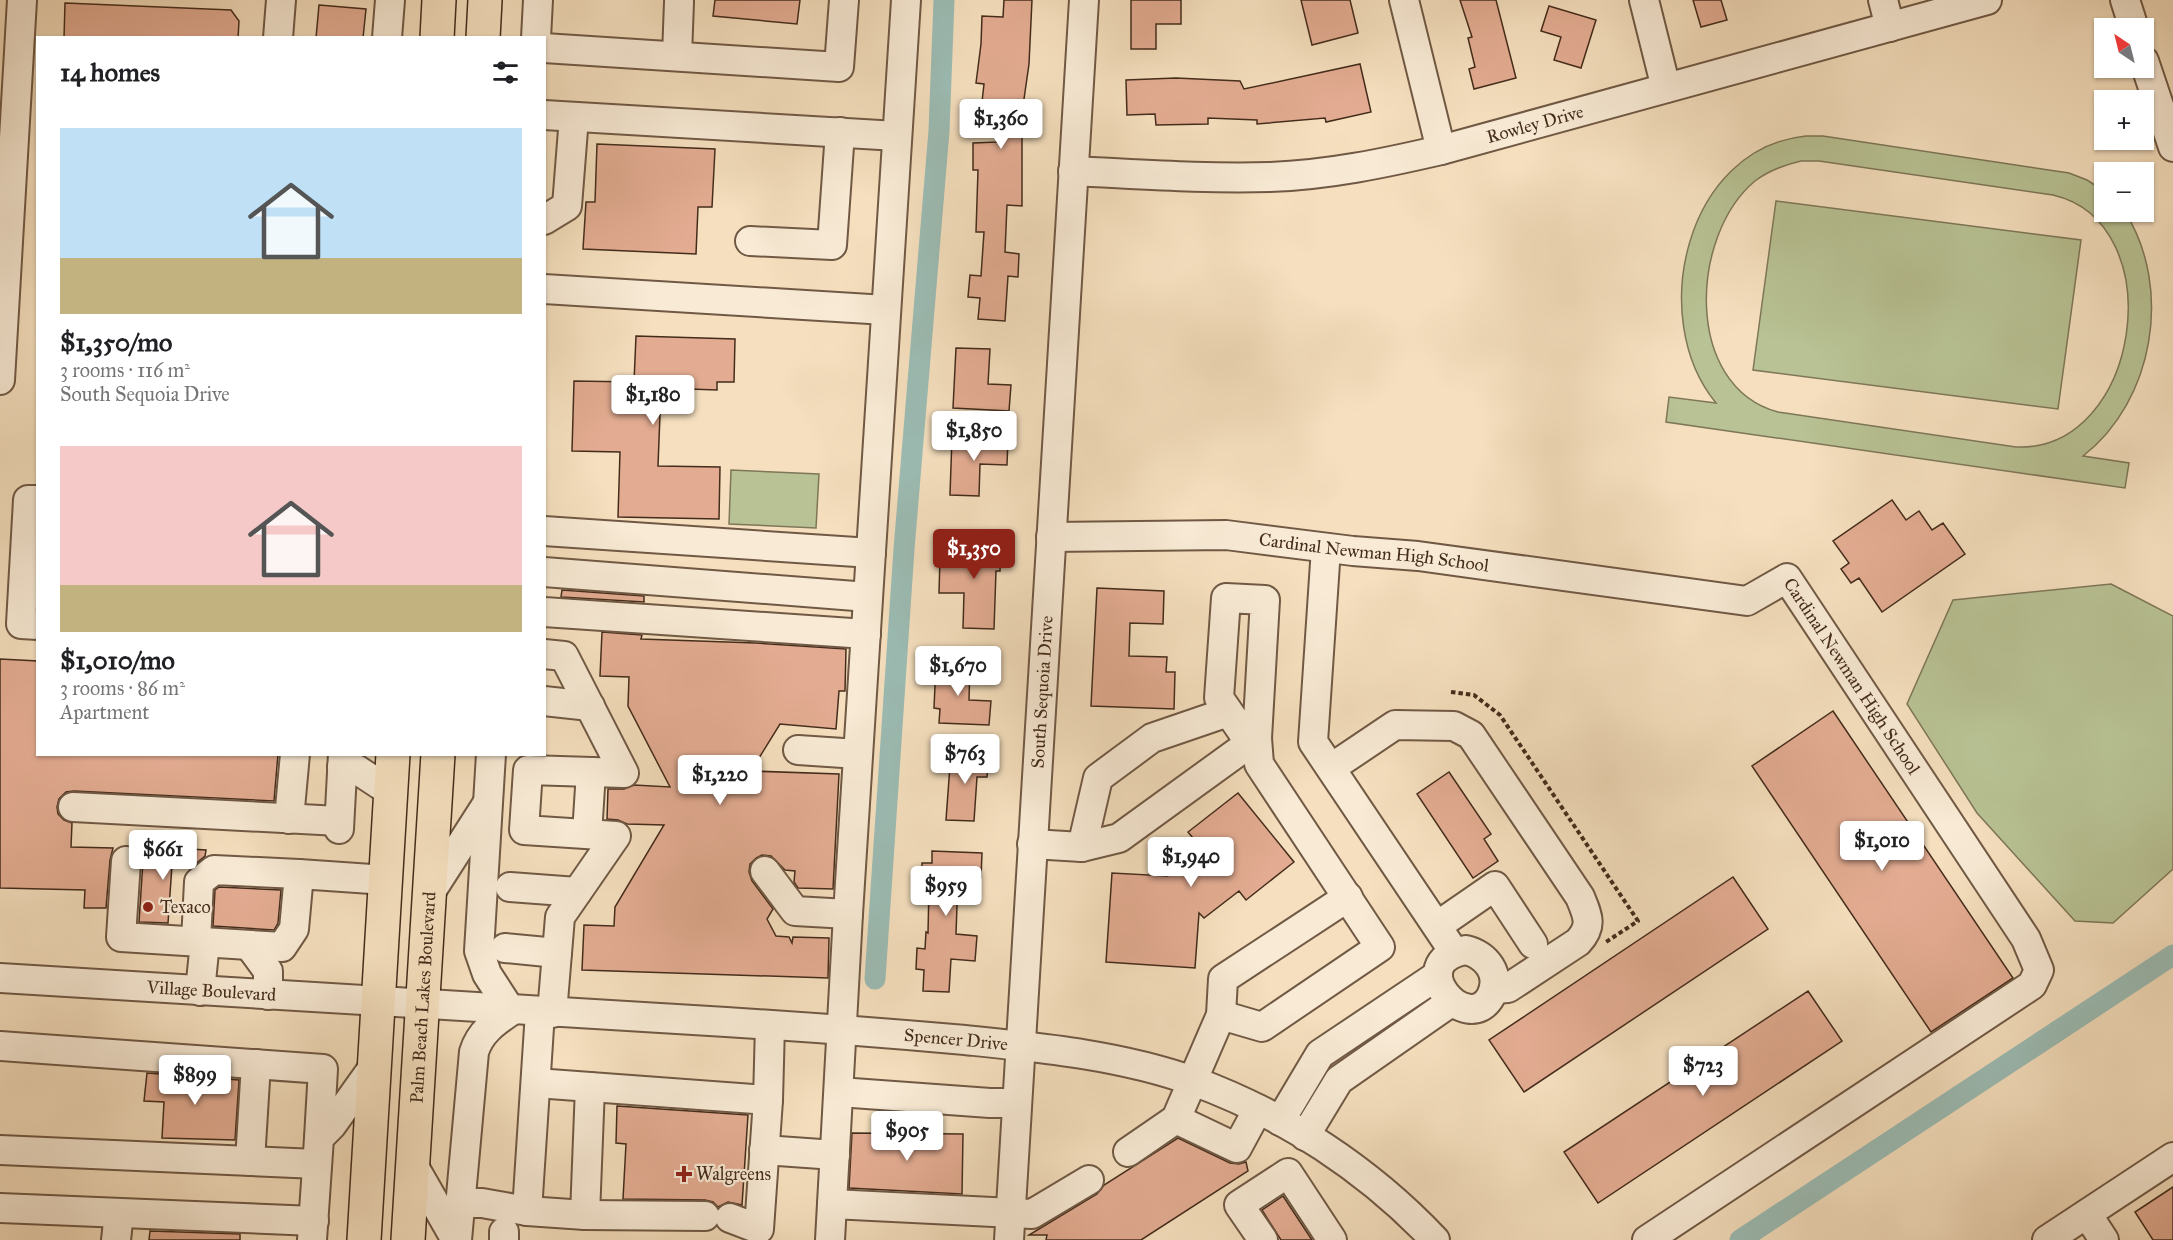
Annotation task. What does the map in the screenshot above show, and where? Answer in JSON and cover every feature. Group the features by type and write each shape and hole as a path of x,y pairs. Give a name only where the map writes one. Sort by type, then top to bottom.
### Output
{"main road":[{"path":"437,36 439,0"},
{"path":"483,36 486,0"},
{"path":"364,1240 393,756"},
{"name":"Palm Beach Lakes Boulevard","path":"408,1240 438,756"}],"street":[{"path":"0,380 22,0"},
{"path":"278,36 281,0"},
{"path":"387,36 390,0"},
{"path":"536,36 538,0"},
{"path":"546,48 839,67 844,0"},
{"path":"830,1240 848,914 906,0"},
{"name":"South Sequoia Drive","path":"1009,1227 1084,0"},
{"path":"1404,0 1441,150"},
{"path":"1644,0 1665,88"},
{"name":"Rowley Drive","path":"1073,171 1271,177 1342,170 1389,162 1441,150 1665,88 1887,13 1987,0"},
{"path":"2125,0 2131,18"},
{"path":"673,1 677,56"},
{"path":"2150,78 2173,147"},
{"path":"546,115 897,136"},
{"path":"546,219 567,206 574,117"},
{"path":"750,241 832,245 840,132"},
{"path":"546,289 886,310"},
{"path":"36,500 28,500 21,624 36,625"},
{"path":"546,531 871,553"},
{"name":"Cardinal Newman High School","path":"1051,537 1226,535 1326,548 1418,556 1747,601 1787,578 2026,939 2039,970 2032,985 1647,1240"},
{"path":"1176,1119 1237,1148 1269,1115 1320,1054 1446,963 1466,950 1476,952 1492,968 1495,979 1494,989 1490,999 1472,1008 1461,1007 1451,1002 1444,994 1440,985 1446,963 1437,926 1313,742 1326,548"},
{"path":"546,572 868,597"},
{"path":"659,620 663,581"},
{"path":"836,632 839,595"},
{"path":"1221,1015 1262,1027 1380,948 1259,764 1253,740 1265,600 1226,597 1219,698 1228,712 1253,740"},
{"path":"546,612 866,634"},
{"path":"527,1211 536,1083 557,953 560,917 616,836 524,830 528,770 624,773 564,656 546,654"},
{"path":"546,701 590,706"},
{"path":"1082,847 1098,778 1152,738 1228,712"},
{"path":"1331,768 1395,725 1454,726 1472,735 1580,897 1587,912 1588,925 1585,934 1578,942 1508,988 1494,989"},
{"path":"1032,844 1082,847 1119,838 1253,740"},
{"path":"798,750 858,754"},
{"path":"289,819 295,756"},
{"path":"457,1240 474,1053 477,1042 490,1026 512,1011 487,974 479,951 491,756"},
{"path":"73,807 289,819 339,825 343,761 391,792"},
{"path":"587,834 591,772"},
{"path":"430,893 488,801"},
{"path":"126,861 121,937 282,946 294,929 299,874"},
{"path":"200,991 199,882 214,870 386,880"},
{"path":"765,872 795,911 848,914"},
{"path":"1437,926 1495,886 1533,944"},
{"path":"510,887 578,892"},
{"path":"1128,1152 1176,1119 1221,1015 1223,979 1348,897"},
{"path":"249,945 268,971 268,995"},
{"path":"505,948 557,953"},
{"name":"Village Boulevard","path":"0,978 423,1005"},
{"path":"1305,1136 1339,1080 1451,1002"},
{"name":"Spencer Drive","path":"423,1005 843,1029 1075,1051 1134,1063 1192,1081 1269,1115 1318,1143 1367,1178 1412,1217 1433,1239"},
{"path":"461,1203 482,1203 527,1211 585,1215 717,1217 759,1229 768,1100 770,1025"},
{"path":"0,1046 323,1069 313,1231 118,1226 0,1208"},
{"path":"250,1161 256,1064"},
{"path":"318,1151 332,1125 374,1066"},
{"path":"536,1083 768,1100"},
{"path":"585,1215 590,1087"},
{"path":"839,1092 1017,1103"},
{"path":"0,1150 250,1161 318,1151"},
{"path":"764,1150 835,1155"},
{"path":"2047,1240 2173,1156"},
{"path":"413,1165 457,1240"},
{"path":"1263,1240 1239,1205 1288,1173 1332,1240"},
{"path":"832,1204 1009,1227 1089,1179"},
{"path":"2087,1214 2104,1240"}],"path":[{"path":"1451,692 1474,695 1500,715 1638,921 1600,946"}],"green space":[{"path":"1806,136 1823,136 2069,173 2094,185 2094,218 2091,214 2053,195 1819,161 1789,164 1760,177 1733,205 1718,236 1709,271 1706,307 1712,342 1725,373 1747,397 1778,412 2016,447 2058,439 2091,414 2114,377 2126,333 2127,288 2115,247 2097,222 2130,222 2140,242 2149,274 2152,308 2149,342 2140,375 2126,405 2107,433 2083,456 2129,463 2125,488 1666,422 1669,397 1716,403 1695,368 1684,327 1682,284 1690,242 1706,203 1731,171 1765,147"},
{"path":"1776,201 2081,240 2058,409 1753,370"},
{"path":"731,470 819,474 816,528 729,524"},
{"path":"2111,584 2173,616 2173,869 2113,923 2075,921 1977,813 1907,704 1953,600"}],"building":[{"path":"715,0 800,0 797,24 713,16"},
{"path":"1004,0 1032,0 1029,64 1022,113 1022,206 1007,205 1005,252 1019,254 1018,277 1008,276 1005,321 978,319 980,298 968,297 970,275 981,276 984,232 976,232 978,170 973,170 973,143 997,142 996,104 982,102 984,84 976,83 982,16 1003,17"},
{"path":"1131,0 1181,0 1181,24 1156,24 1156,49 1131,49"},
{"path":"1301,0 1350,0 1358,33 1312,45"},
{"path":"1460,0 1496,0 1516,78 1474,89 1469,69 1475,67 1468,38 1472,37"},
{"path":"1693,0 1721,0 1727,20 1701,27"},
{"path":"65,3 231,10 239,21 238,36 64,36"},
{"path":"319,5 366,9 363,36 316,36"},
{"path":"1549,6 1596,20 1581,68 1554,60 1561,37 1541,31"},
{"path":"1360,64 1371,112 1326,122 1325,118 1257,124 1257,120 1208,118 1208,124 1156,125 1155,114 1127,115 1126,80 1176,78 1240,81 1244,89"},
{"path":"597,144 715,149 712,207 698,207 696,254 583,249 586,202 595,202"},
{"path":"636,336 735,339 734,382 717,382 717,390 661,388 658,466 720,467 719,519 618,517 620,452 572,451 574,381 634,382"},
{"path":"956,348 990,349 988,384 1011,385 1009,411 953,408"},
{"path":"952,437 1008,439 1007,465 980,464 979,496 950,495"},
{"path":"1892,500 1906,520 1919,511 1932,530 1943,523 1965,554 1882,612 1859,578 1851,583 1841,569 1849,563 1833,541"},
{"path":"962,538 1001,539 1000,571 996,571 994,629 963,628 964,593 939,593 940,558 962,559"},
{"path":"1097,588 1164,591 1163,624 1130,623 1129,656 1167,657 1166,672 1175,672 1174,709 1091,706"},
{"path":"562,590 644,596 644,602 561,597"},
{"path":"602,632 642,635 641,639 846,649 845,691 839,691 836,729 780,724 751,771 839,774 833,889 798,888 794,882 795,871 785,870 771,856 762,855 756,858 750,864 749,872 752,881 773,909 767,919 776,936 789,937 792,943 793,937 829,938 828,978 582,970 584,925 614,926 615,907 664,825 627,824 607,819 608,789 624,789 634,785 670,787 628,706 629,677 600,676"},
{"path":"0,659 36,661 36,756 278,756 274,801 66,792 59,799 57,807 58,814 64,820 72,823 71,847 113,848 106,908 84,908 85,890 0,888"},
{"path":"936,663 970,665 969,700 991,701 989,725 939,723 940,709 934,708"},
{"path":"1833,711 2013,978 1931,1032 1752,766"},
{"path":"951,752 989,755 987,777 977,777 974,821 946,820"},
{"path":"1449,772 1491,834 1484,839 1498,861 1473,878 1417,794"},
{"path":"1238,793 1294,862 1246,900 1239,891 1204,918 1199,913 1195,968 1106,962 1112,873 1167,876 1163,871 1197,843 1188,832"},
{"path":"156,847 206,850 205,856 192,867 172,865 168,923 139,922 143,861 155,862"},
{"path":"932,851 982,853 981,878 958,877 956,934 977,936 975,961 951,959 949,992 923,991 924,970 916,969 917,948 925,949 926,932 928,933 929,887 922,887 922,863 932,863"},
{"path":"1733,877 1768,929 1524,1092 1489,1040"},
{"path":"219,887 281,890 278,923 274,930 213,926 215,890"},
{"path":"1808,991 1842,1041 1598,1203 1564,1152"},
{"path":"147,1073 239,1080 235,1140 162,1138 164,1102 144,1101"},
{"name":"Walgreens","path":"617,1106 748,1115 742,1205 728,1202 718,1207 713,1202 705,1200 623,1199 626,1144 616,1143"},
{"path":"852,1133 963,1134 962,1194 849,1188"},
{"path":"1178,1138 1230,1163 1246,1162 1248,1171 1141,1240 1046,1240 1047,1235 1029,1235 1097,1194 1104,1185"},
{"path":"2173,1187 2173,1240 2153,1240 2135,1212"},
{"path":"1283,1196 1312,1240 1281,1240 1262,1210"},
{"path":"150,1231 240,1234 240,1240 149,1240"}],"waterway":[{"path":"875,979 904,549 939,131 944,0"},
{"path":"1740,1240 2173,955"}],"place":[{"name":"Texaco","path":"148,907"},
{"name":"Walgreens","path":"684,1174"}]}
